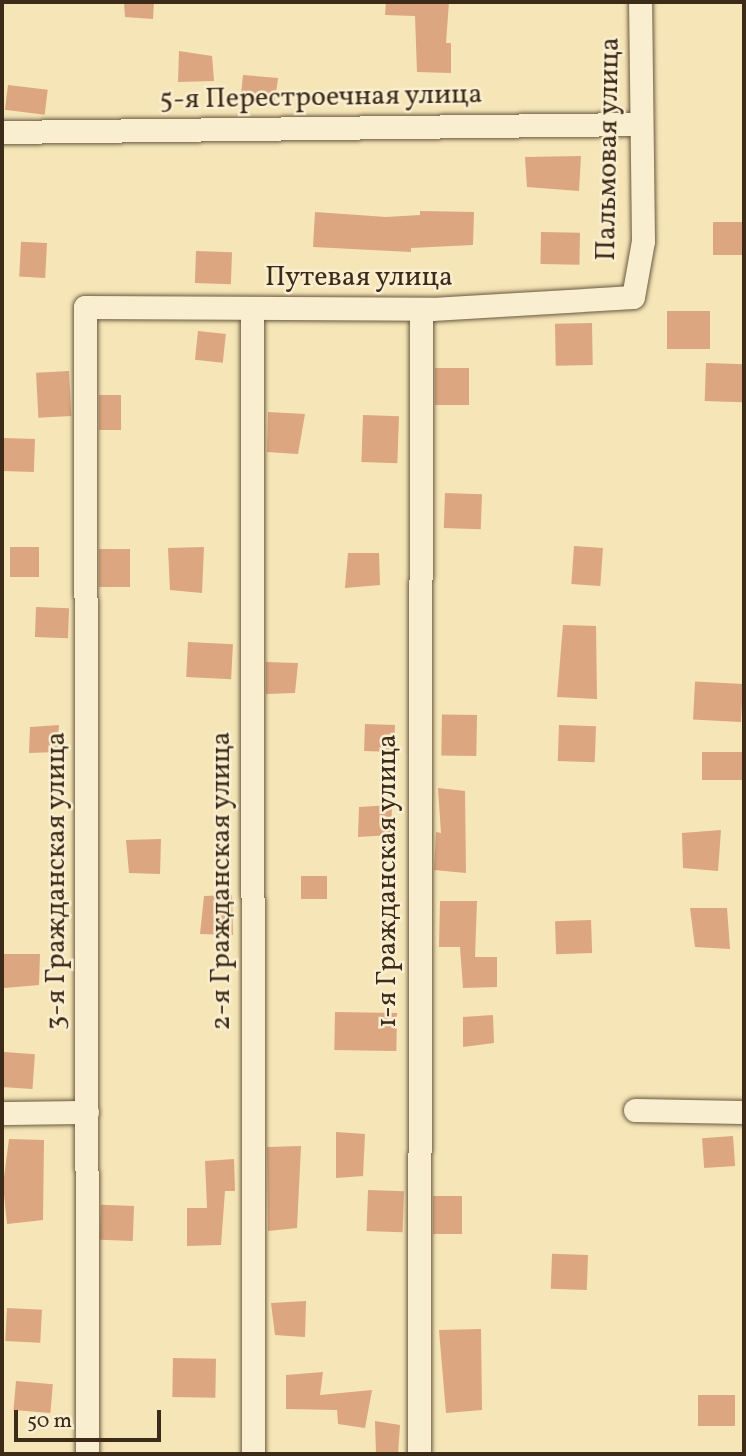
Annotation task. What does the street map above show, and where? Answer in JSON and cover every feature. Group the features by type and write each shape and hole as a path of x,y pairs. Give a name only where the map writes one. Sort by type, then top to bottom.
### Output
{"street":[{"name":"Пальмовая улица","path":"633,297 643,241 640,2"},
{"name":"5-я Перестроечная улица","path":"2,132 641,124"},
{"name":"Путевая улица","path":"85,307 421,309 633,297"},
{"name":"3-я Гражданская улица","path":"85,307 87,1454"},
{"name":"2-я Гражданская улица","path":"252,309 253,1454"},
{"name":"1-я Гражданская улица","path":"419,1454 421,309"},
{"path":"635,1110 744,1112"},
{"path":"2,1113 87,1112"}],"building":[{"path":"124,2 154,2 153,19 125,17"},
{"path":"386,2 449,2 446,43 451,43 451,73 417,72 415,16 385,15"},
{"path":"179,51 212,56 214,81 178,82"},
{"path":"243,75 278,78 275,101 241,95"},
{"path":"8,85 48,90 45,115 5,110"},
{"path":"581,156 579,191 527,187 525,157"},
{"path":"420,211 474,212 473,245 411,248 411,252 313,247 315,212 386,217 420,215"},
{"path":"713,222 744,222 744,255 713,255"},
{"path":"541,232 580,233 579,265 540,264"},
{"path":"21,242 47,243 45,278 19,277"},
{"path":"196,251 232,252 231,284 195,283"},
{"path":"667,311 710,311 710,349 667,349"},
{"path":"592,323 593,365 556,366 555,324"},
{"path":"198,331 226,334 223,363 195,360"},
{"path":"706,363 744,364 743,402 705,401"},
{"path":"435,368 469,368 469,405 435,405"},
{"path":"69,371 71,416 38,418 36,373"},
{"path":"99,395 121,395 121,430 99,430"},
{"path":"268,412 305,414 298,454 267,452"},
{"path":"363,415 399,416 397,463 361,462"},
{"path":"4,438 35,439 34,472 3,471"},
{"path":"445,493 482,494 481,529 444,528"},
{"path":"574,546 603,548 600,586 571,584"},
{"path":"10,547 39,547 39,577 10,577"},
{"path":"204,547 202,593 170,590 168,548"},
{"path":"99,549 130,549 130,587 99,587"},
{"path":"348,553 379,553 380,585 345,588"},
{"path":"36,607 69,608 68,638 35,637"},
{"path":"563,625 596,626 597,699 557,697"},
{"path":"188,642 233,644 231,679 186,677"},
{"path":"266,662 298,663 295,693 266,694"},
{"path":"695,681 743,684 741,722 693,719"},
{"path":"442,714 477,715 476,756 441,755"},
{"path":"365,724 395,725 394,752 364,751"},
{"path":"59,725 57,752 29,753 30,727"},
{"path":"559,725 596,726 595,762 558,761"},
{"path":"702,752 744,752 744,780 702,780"},
{"path":"438,788 465,791 466,873 434,870 436,832 441,833"},
{"path":"392,805 391,835 358,837 359,807"},
{"path":"721,830 718,871 683,868 682,833"},
{"path":"161,839 160,874 129,873 126,840"},
{"path":"301,876 327,876 327,899 301,899"},
{"path":"232,895 233,935 200,934 204,896"},
{"path":"440,901 477,901 475,957 497,957 497,987 463,988 460,947 439,947"},
{"path":"690,908 727,908 730,949 695,947"},
{"path":"591,920 592,953 556,954 555,921"},
{"path":"2,954 40,954 39,985 4,988"},
{"path":"335,1012 397,1013 396,1051 334,1050"},
{"path":"493,1015 494,1043 463,1047 463,1017"},
{"path":"4,1052 35,1054 32,1089 2,1087"},
{"path":"336,1132 365,1134 363,1176 336,1178"},
{"path":"733,1136 735,1166 704,1168 702,1138"},
{"path":"9,1139 44,1140 43,1220 7,1224 3,1185"},
{"path":"301,1146 297,1228 268,1231 267,1147"},
{"path":"234,1159 235,1191 225,1191 221,1245 187,1246 187,1208 207,1208 205,1161"},
{"path":"368,1190 404,1191 403,1232 367,1231"},
{"path":"433,1196 462,1196 462,1234 433,1234"},
{"path":"101,1205 134,1206 133,1241 100,1240"},
{"path":"552,1254 588,1255 587,1290 551,1289"},
{"path":"306,1301 305,1337 275,1335 271,1303"},
{"path":"7,1308 42,1310 40,1343 5,1341"},
{"path":"481,1329 482,1410 446,1413 439,1330"},
{"path":"173,1358 216,1359 215,1398 172,1397"},
{"path":"323,1372 320,1395 372,1390 365,1428 338,1424 337,1410 286,1409 286,1375"},
{"path":"16,1381 53,1384 50,1413 13,1410"},
{"path":"698,1395 735,1395 735,1426 698,1426"},
{"path":"375,1421 400,1425 398,1454 376,1454"}]}
